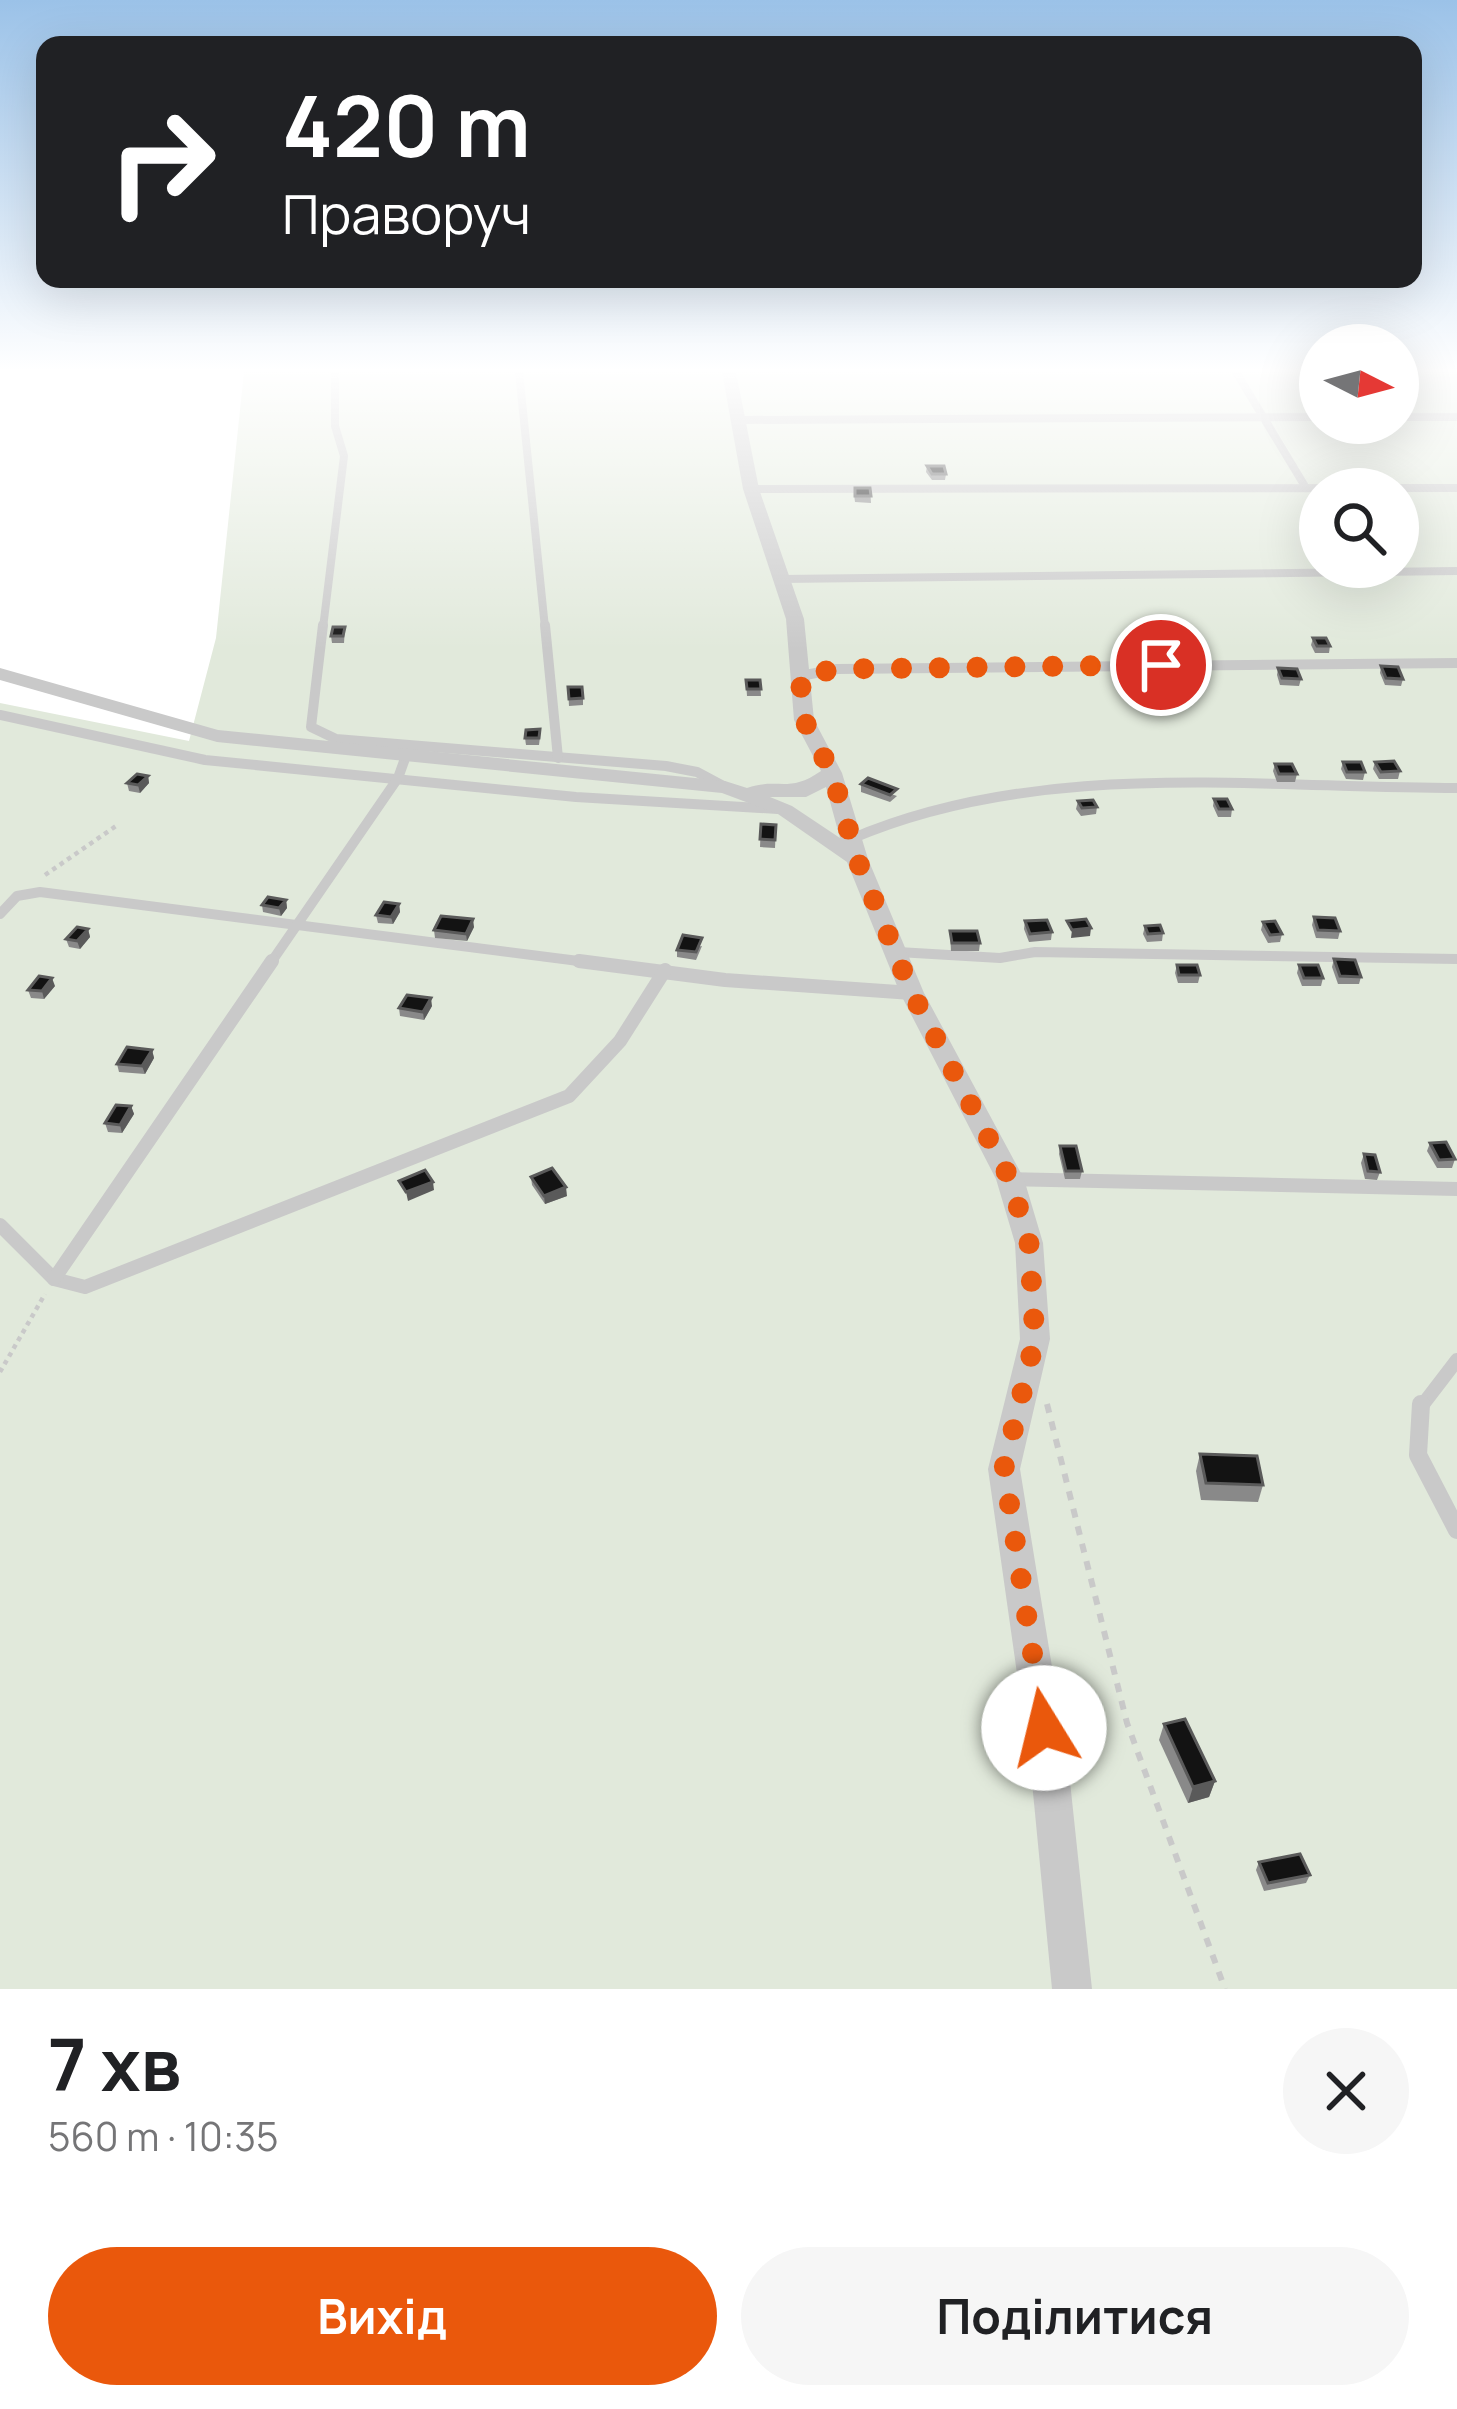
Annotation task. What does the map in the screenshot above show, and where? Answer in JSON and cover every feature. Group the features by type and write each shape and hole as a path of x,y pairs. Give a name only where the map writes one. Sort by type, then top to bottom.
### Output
{"street":[{"path":"747,465 795,619 804,720 832,773 854,849 912,993 1010,1179 1029,1243 1035,1339 1004,1468 1050,1772 1072,1989"},
{"path":"0,674 217,736 724,787 806,791 832,773"},
{"path":"724,787 785,810 854,849"}],"lane":[{"path":"343,465 329,550 322,676 311,727 336,739 682,769 724,787"},
{"path":"528,465 558,758"},
{"path":"751,488 1299,488"},
{"path":"1419,488 1457,488"},
{"path":"782,579 1457,572"},
{"path":"800,676 837,669 1457,662"},
{"path":"0,715 205,760 576,797 785,810"},
{"path":"54,1279 302,925 398,778 407,754"},
{"path":"854,849 882,820 1010,794 1457,788"},
{"path":"0,914 17,896 56,894 725,980 778,976 815,986 912,993"},
{"path":"898,952 1000,958 1035,952 1457,958"},
{"path":"0,1225 54,1279 86,1287 569,1096 620,1041 665,970"},
{"path":"1010,1179 1457,1190"},
{"path":"1457,1360 1420,1403 1418,1455 1457,1530"}],"path":[{"path":"56,894 44,875 116,826"},
{"path":"0,1372 54,1279"},
{"path":"1045,1394 1127,1723 1225,1989"}],"shaded area":[{"path":"234,465 1457,465 1457,1989 0,1989 0,703 189,741 216,638"}],"building":[{"path":"927,466 944,466 946,474 932,474"},
{"path":"855,488 870,488 871,496 855,496"},
{"path":"333,627 345,627 343,636 331,636"},
{"path":"1313,638 1326,638 1330,646 1317,646"},
{"path":"1381,666 1398,667 1403,679 1386,678"},
{"path":"1278,668 1297,669 1301,679 1282,678"},
{"path":"746,680 760,680 761,689 747,689"},
{"path":"568,687 582,687 583,698 569,699"},
{"path":"540,729 539,738 525,738 526,730"},
{"path":"1394,761 1400,771 1381,772 1375,762"},
{"path":"1343,762 1361,762 1365,772 1347,772"},
{"path":"1275,764 1292,764 1297,774 1279,774"},
{"path":"137,774 148,776 138,785 127,783"},
{"path":"868,778 897,789 890,795 861,784"},
{"path":"1214,799 1227,799 1232,809 1219,809"},
{"path":"1093,800 1097,807 1082,808 1078,801"},
{"path":"761,824 776,825 775,840 760,839"},
{"path":"268,897 286,900 279,908 262,905"},
{"path":"384,902 399,904 391,917 376,915"},
{"path":"441,916 473,919 466,934 434,930"},
{"path":"1314,917 1335,918 1340,931 1318,930"},
{"path":"1086,919 1091,928 1072,930 1067,921"},
{"path":"1047,920 1052,932 1030,934 1025,921"},
{"path":"1275,921 1282,934 1270,935 1263,922"},
{"path":"1160,925 1163,933 1148,934 1145,926"},
{"path":"77,927 88,929 77,941 66,939"},
{"path":"950,931 977,931 980,943 952,943"},
{"path":"683,935 702,938 696,952 677,950"},
{"path":"1334,959 1355,960 1361,977 1340,976"},
{"path":"1177,965 1197,965 1200,975 1179,975"},
{"path":"1299,965 1318,965 1323,978 1304,978"},
{"path":"39,976 52,978 42,991 28,990"},
{"path":"407,995 431,998 423,1012 399,1008"},
{"path":"127,1047 152,1050 142,1066 117,1064"},
{"path":"116,1105 131,1106 120,1125 105,1123"},
{"path":"1446,1142 1455,1159 1439,1160 1430,1143"},
{"path":"1060,1146 1076,1146 1082,1171 1066,1171"},
{"path":"1364,1154 1375,1155 1380,1172 1368,1171"},
{"path":"552,1168 566,1187 544,1196 531,1177"},
{"path":"425,1170 433,1182 406,1192 399,1181"},
{"path":"1200,1454 1257,1456 1263,1485 1206,1483"},
{"path":"1185,1719 1215,1781 1193,1787 1164,1724"},
{"path":"1300,1854 1310,1875 1268,1883 1259,1862"}],"route":[{"path":"1044,1728 1004,1468 1035,1339 1029,1243 1010,1179 912,993 857,859 832,773 804,720 800,676 837,669 1161,665"}]}
